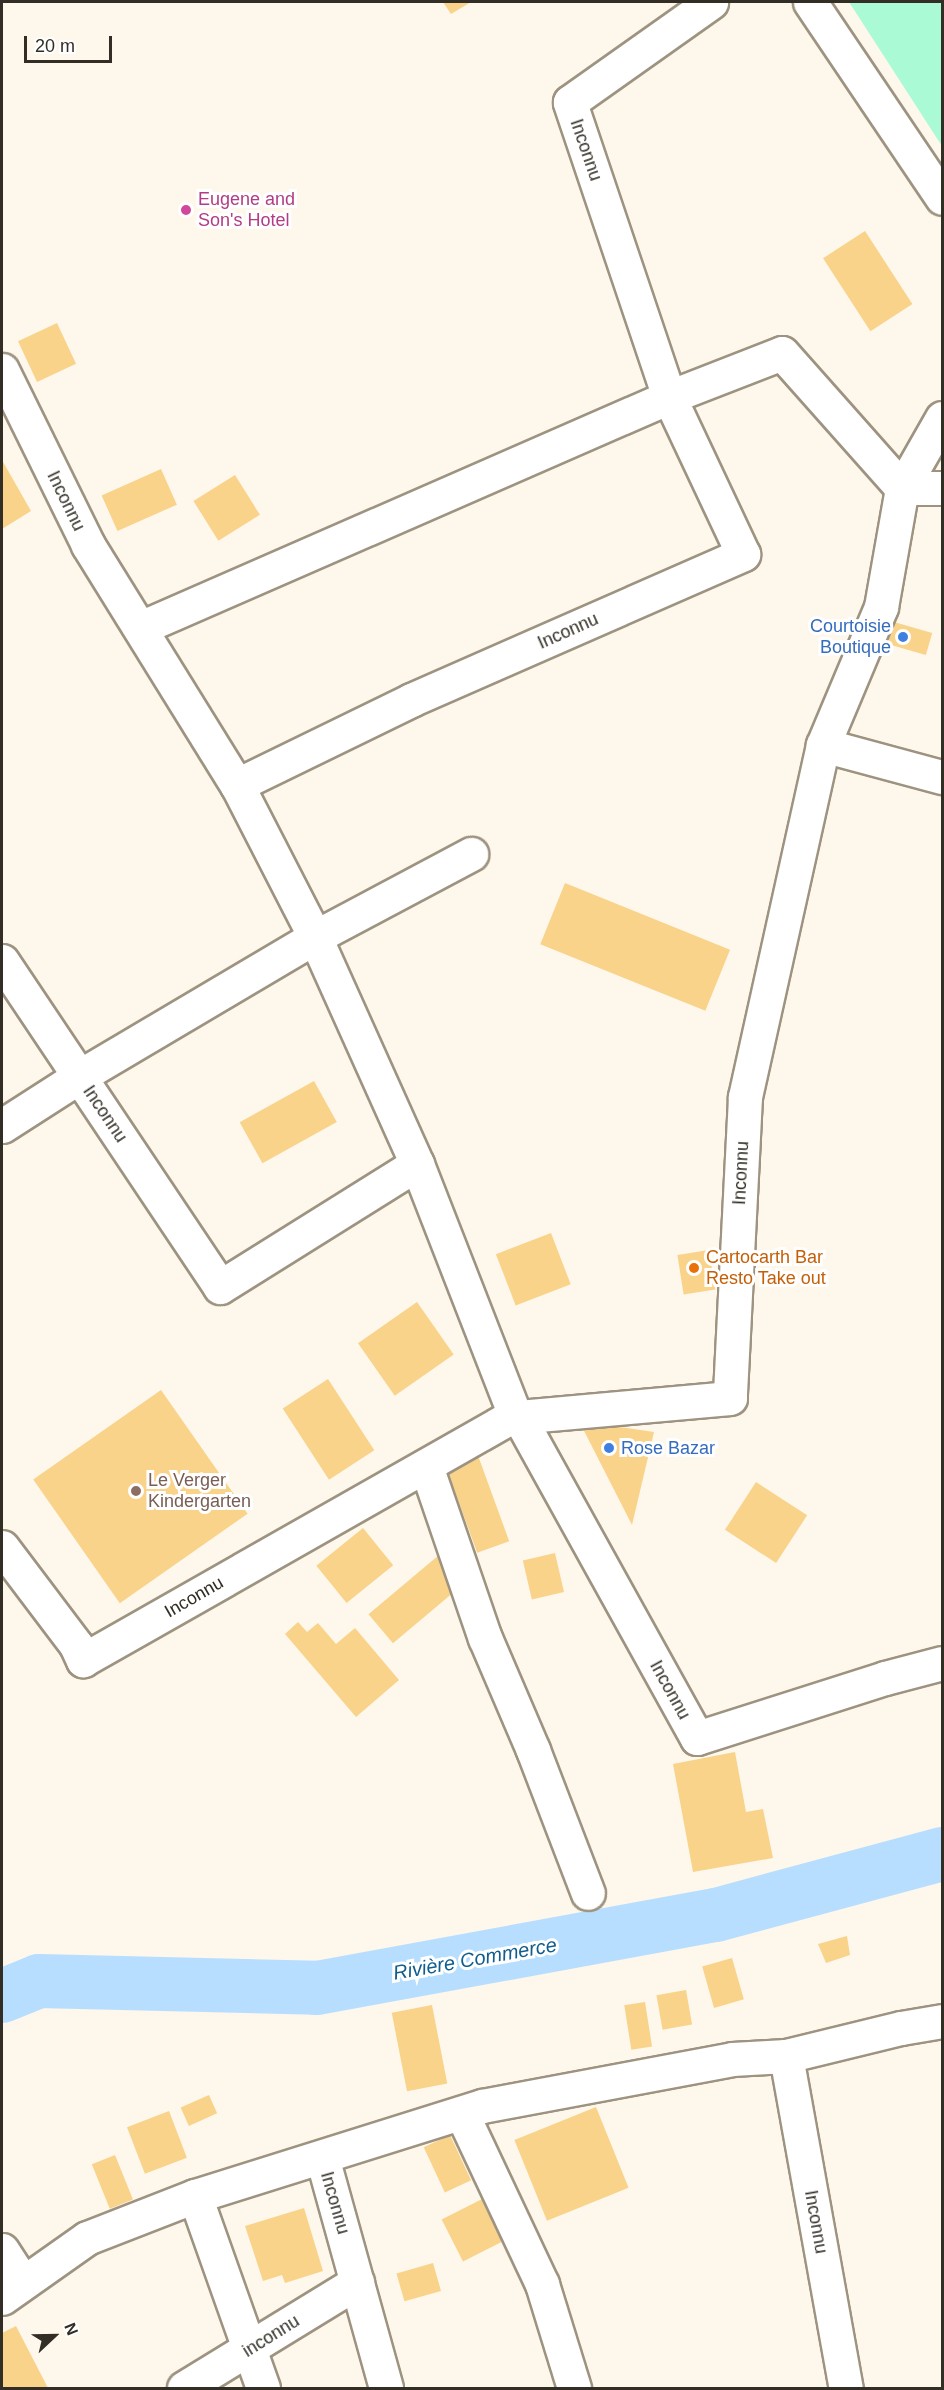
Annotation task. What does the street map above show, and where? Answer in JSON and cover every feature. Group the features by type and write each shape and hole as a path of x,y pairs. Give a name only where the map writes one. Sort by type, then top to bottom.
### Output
{"street":[{"name":"Inconnu","path":"237,784 411,700 743,554 669,397 570,102 711,2"},
{"path":"810,2 942,198"},
{"path":"140,628 669,397 782,352 902,488 942,488"},
{"name":"Inconnu","path":"2,370 88,545 237,784 315,937 417,1164 517,1416 697,1738 885,1678 942,1663"},
{"name":"Inconnu","path":"2,1547 75,1645 83,1660 517,1416 730,1398 745,1097 823,745 881,607 902,488 942,418"},
{"path":"823,745 942,777"},
{"name":"Inconnu","path":"2,1126 80,1076 315,937 471,854"},
{"name":"Inconnu","path":"2,961 220,1287 417,1164"},
{"path":"426,1466 485,1638 533,1750 588,1893"},
{"path":"2,2250 12,2290 87,2238 195,2196 482,2106 732,2058 786,2056 901,2028 942,2021"},
{"name":"Inconnu","path":"786,2056 846,2388"},
{"path":"462,2114 542,2284 574,2388"},
{"name":"Inconnu","path":"322,2157 386,2388"},
{"name":"Inconnu","path":"195,2196 263,2388"},
{"name":"inconnu","path":"184,2388 357,2282"}],"green space":[{"path":"849,2 942,2 942,145 940,143"}],"building":[{"path":"443,2 471,2 451,14"},
{"path":"865,231 912,304 870,331 823,258"},
{"path":"57,323 76,364 37,382 18,341"},
{"path":"2,460 31,511 2,529"},
{"path":"161,469 177,505 117,531 102,495"},
{"path":"235,475 260,515 218,541 193,501"},
{"path":"887,620 932,633 926,655 881,642"},
{"path":"565,883 730,950 705,1011 540,944"},
{"path":"314,1081 337,1122 262,1163 240,1122"},
{"path":"551,1233 571,1284 516,1305 496,1254"},
{"path":"709,1250 715,1290 684,1295 677,1255"},
{"path":"417,1302 454,1354 395,1396 358,1343"},
{"path":"328,1379 374,1450 329,1480 283,1408"},
{"path":"161,1390 248,1514 120,1603 33,1479"},
{"path":"579,1421 654,1432 632,1525"},
{"path":"476,1450 509,1541 477,1553 444,1462"},
{"path":"756,1482 807,1515 776,1563 725,1530"},
{"path":"363,1528 393,1565 347,1603 316,1566"},
{"path":"555,1553 564,1592 532,1599 523,1560"},
{"path":"439,1555 463,1584 393,1643 369,1614"},
{"path":"298,1622 307,1632 318,1623 336,1644 355,1628 399,1680 356,1717 285,1634"},
{"path":"735,1752 746,1812 763,1809 773,1858 693,1872 673,1764"},
{"path":"847,1936 850,1955 826,1963 818,1944"},
{"path":"732,1958 744,1999 714,2008 702,1967"},
{"path":"686,1990 692,2024 663,2030 656,1995"},
{"path":"645,2002 652,2046 631,2050 624,2005"},
{"path":"432,2005 447,2084 407,2091 392,2013"},
{"path":"209,2095 217,2113 189,2126 181,2108"},
{"path":"596,2107 629,2188 547,2221 514,2140"},
{"path":"169,2111 187,2158 145,2174 127,2127"},
{"path":"450,2135 471,2180 445,2193 424,2147"},
{"path":"115,2155 133,2200 110,2209 92,2164"},
{"path":"488,2196 509,2238 463,2261 442,2220"},
{"path":"304,2208 323,2271 285,2283 282,2275 263,2281 245,2226"},
{"path":"433,2263 441,2291 404,2301 396,2273"},
{"path":"16,2326 48,2388 2,2388 2,2333"}],"waterway":[{"name":"Rivière Commerce","path":"2,1996 39,1981 317,1988 716,1915 942,1854"}],"place":[{"name":"Eugene and Son's Hotel","path":"186,210"},
{"name":"Courtoisie Boutique","path":"903,637"},
{"name":"Cartocarth Bar Resto Take out","path":"694,1268"},
{"name":"Rose Bazar","path":"609,1448"},
{"name":"Le Verger Kindergarten","path":"136,1491"}]}
